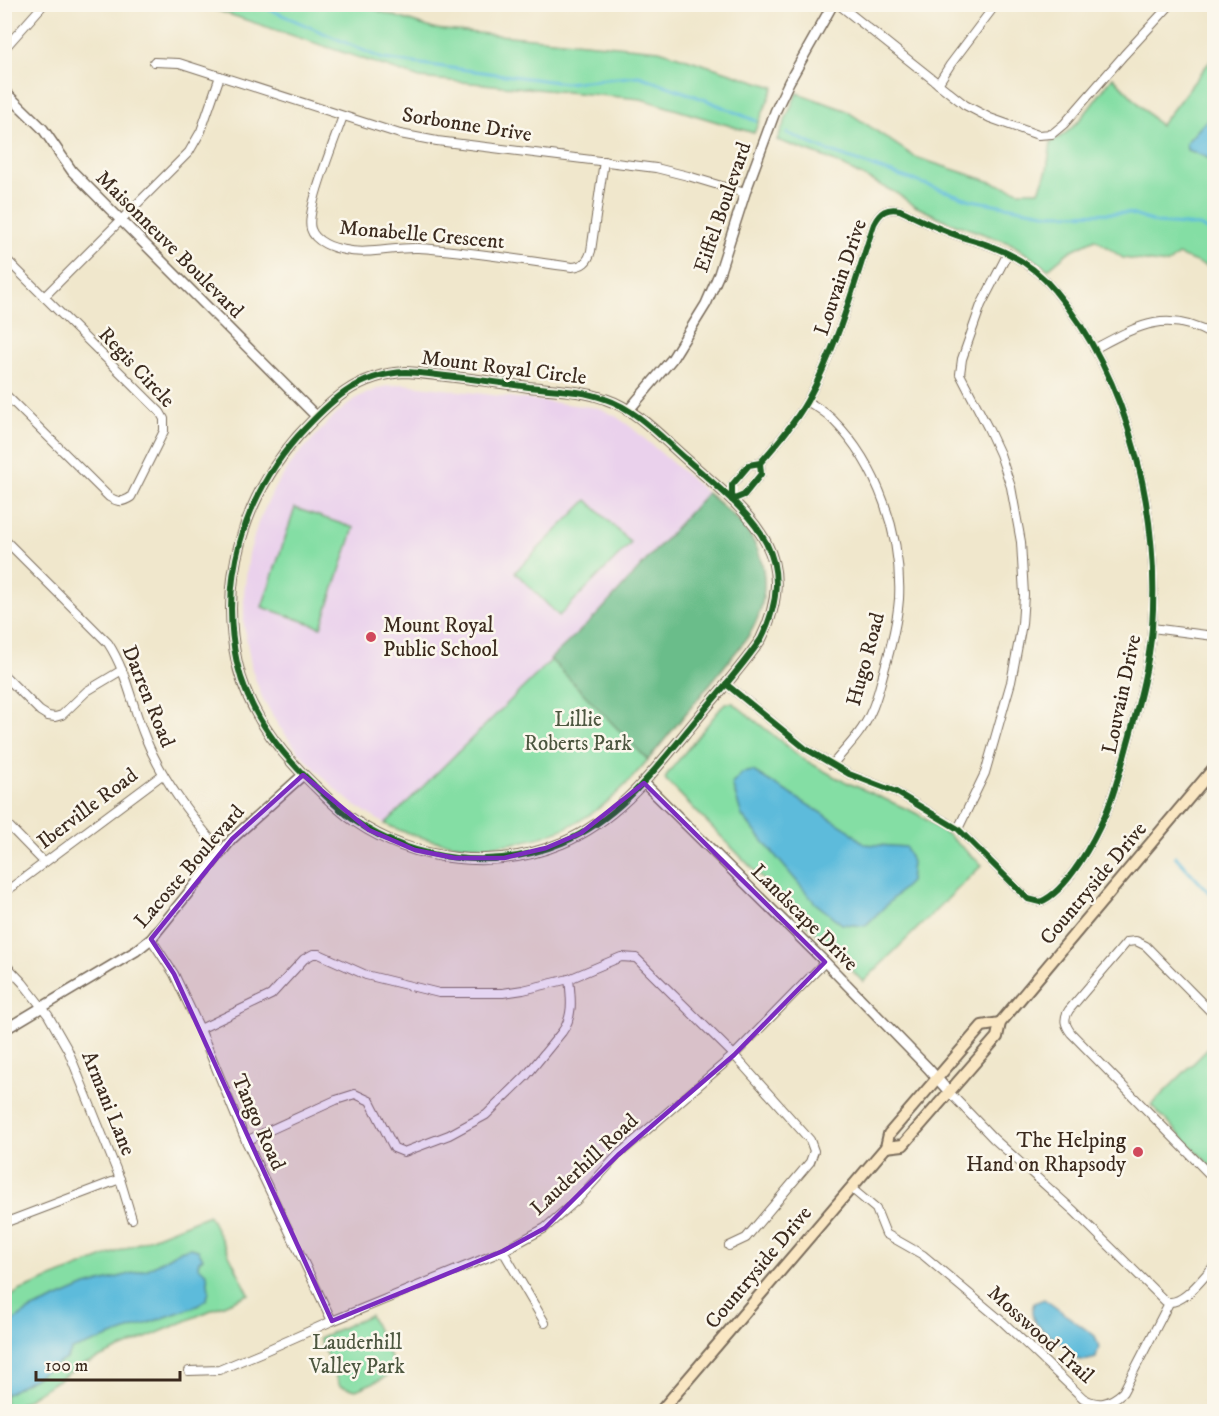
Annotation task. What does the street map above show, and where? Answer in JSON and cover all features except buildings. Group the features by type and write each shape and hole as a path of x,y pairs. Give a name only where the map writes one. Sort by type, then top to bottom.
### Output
{"main road":[{"name":"Countryside Drive","path":"886,1148 903,1145 997,1037 1000,1023 1215,768"},
{"name":"Countryside Drive","path":"660,1412 886,1148 889,1134 982,1026 1000,1023"}],"street":[{"path":"4,49 44,4"},
{"path":"835,4 965,105 990,118 1038,135 1052,134 1064,124 1171,4"},
{"name":"Eiffel Boulevard","path":"628,411 672,359 706,304 719,274 775,112 798,64 835,4"},
{"path":"938,84 996,4"},
{"name":"Sorbonne Drive","path":"154,62 179,63 418,138 663,170 745,194"},
{"path":"44,297 189,152 196,141 220,76"},
{"name":"Maisonneuve Boulevard","path":"4,91 44,129 72,171 316,416"},
{"name":"Monabelle Crescent","path":"343,116 317,192 310,222 311,230 316,237 330,246 348,251 418,248 572,267 580,266 589,258 591,251 604,161"},
{"name":"Louvain Drive","path":"726,684 789,737 832,765 896,792 958,829 1028,899 1040,902 1053,894 1089,848 1112,798 1143,687 1152,628 1152,554 1142,481 1124,417 1094,348 1064,302 1028,265 1008,253 946,231 900,210 892,208 880,214 874,224 834,346 807,401 781,439 760,464 749,465 732,485 732,500 744,495 761,474 760,464"},
{"path":"958,829 985,773 1013,673 1022,624 1024,595 1021,542 1011,487 1000,454 960,374 962,359 981,305 1008,253"},
{"name":"Regis Circle","path":"4,257 160,412 164,419 164,431 131,497 117,502 109,497 4,393"},
{"path":"1094,348 1132,328 1163,321 1196,327 1215,336"},
{"name":"Mount Royal Circle","path":"406,372 585,393 608,400 643,421 732,500 748,515 768,546 775,571 776,596 772,613 761,639 644,783 608,817 562,843 516,856 472,859 437,856 381,836 353,820 303,775 272,738 253,706 238,665 232,633 231,600 234,564 239,542 256,497 278,460 316,416 356,384 378,375 406,372"},
{"name":"Hugo Road","path":"807,401 832,419 851,442 870,472 888,517 898,567 899,599 893,639 875,703 865,724 832,765"},
{"name":"Darren Road","path":"4,539 108,643 122,670 141,728 162,775 221,852"},
{"path":"1152,628 1215,636"},
{"path":"4,675 40,711 55,717 62,715 87,691 122,670"},
{"name":"Iberville Road","path":"4,893 162,775"},
{"name":"Lacoste Boulevard","path":"4,1030 136,951 151,939 239,832 303,775"},
{"name":"Landscape Drive","path":"644,783 825,962 949,1092"},
{"path":"4,820 44,862"},
{"name":"Tango Road","path":"151,939 174,974 200,1029 246,1141 332,1321"},
{"path":"1215,1016 1146,946 1136,941 1127,942 1068,1010 1065,1020 1071,1033 1215,1179"},
{"path":"200,1029 271,996 304,959 313,954 319,954 366,975 439,993 503,993 569,979 621,957 636,958 734,1055 810,1140 814,1151 810,1162 746,1238 729,1246"},
{"name":"Lauderhill Road","path":"189,1371 219,1370 503,1251 545,1228 579,1198 625,1148 734,1055 825,962"},
{"name":"Armani Lane","path":"4,963 51,1018 68,1050 120,1179 132,1219"},
{"path":"246,1141 336,1100 355,1094 370,1101 394,1148 404,1152 449,1135 486,1115 526,1076 566,1027 570,1014 569,979"},
{"path":"949,1092 993,1138 1074,1211 1157,1295 1169,1303 1183,1298 1215,1266"},
{"path":"4,1223 120,1179"},
{"name":"Mosswood Trail","path":"851,1188 876,1209 886,1234 923,1255 1003,1322 1083,1398 1092,1403 1101,1404 1114,1401 1123,1392 1169,1303"},
{"path":"503,1251 545,1323"}],"highlighted area":[{"path":"303,775 369,830 415,850 455,858 504,858 546,848 581,833 644,783 825,962 734,1055 618,1155 545,1228 503,1251 332,1321 174,974 151,939 232,839"}],"shaded area":[{"path":"403,384 598,408 614,415 631,427 707,493 599,613 385,824 354,805 335,789 299,752 278,725 262,697 252,670 244,626 244,593 249,554 258,523 275,487 296,457 334,416 358,397 382,387"}],"green space":[{"path":"201,5 361,5 434,29 659,50 774,87 754,133 641,99 420,78"},
{"path":"1214,56 1214,269 1178,255 1167,264 1123,258 1095,239 1070,251 1048,269 1012,244 947,221 827,158 777,140 797,93 845,110 915,157 1019,191 1039,191 1047,170 1051,142 1077,122 1113,77 1160,126"},
{"name":"Lillie Roberts Park","path":"707,493 741,524 757,549 764,576 761,604 744,642 629,781 590,814 563,829 534,839 504,844 474,845 444,842 414,835 385,824 599,613"},
{"path":"707,493 741,524 757,549 764,576 762,604 752,630 744,642 648,760 550,659 599,613"},
{"path":"587,500 631,543 559,616 515,572"},
{"path":"295,508 354,528 321,627 262,607"},
{"path":"725,703 733,703 803,759 835,777 916,813 948,835 982,865 863,982 665,779"},
{"path":"1214,1043 1214,1169 1151,1105"},
{"path":"209,1215 249,1294 80,1366 5,1412 5,1301 19,1291"},
{"name":"Lauderhill Valley Park","path":"370,1315 396,1369 384,1378 356,1390 340,1386 319,1338"}],"water":[{"path":"1214,112 1214,160 1187,150 1186,143"},
{"path":"753,771 849,830 864,844 906,847 912,862 910,882 865,926 842,924 815,903 742,816 732,784 742,773"},
{"path":"190,1248 198,1250 203,1258 199,1261 198,1266 207,1274 209,1291 207,1299 197,1306 72,1350 66,1359 5,1395 5,1326 30,1310 86,1286 148,1269 177,1252"},
{"path":"1044,1299 1095,1336 1099,1347 1096,1358 1084,1361 1075,1358 1036,1323 1032,1311 1034,1303"}],"waterway":[{"path":"257,4 383,59 565,83 639,76 756,121"},
{"path":"787,133 828,151 971,200 1050,214 1128,213 1157,223 1200,226 1214,235"},
{"path":"1175,856 1214,898"}],"cycle path":[{"path":"726,684 806,749 849,774 896,792 958,829 1028,899 1040,902 1060,888 1079,864 1106,813 1129,739 1149,656 1153,584 1151,540 1145,495 1135,450 1121,407 1103,365 1081,326 1049,284 1035,271 1011,255 928,224 900,210 891,209 881,214 874,224 845,314 818,380 802,409 779,441 760,463 749,465 732,485 732,500 744,495 761,474 760,463"},
{"path":"406,372 577,392 596,396 627,409 648,424 747,515 762,535 772,557 776,581 773,608 761,639 738,670 637,790 602,820 583,832 562,843 536,852 510,857 456,858 403,846 355,821 324,795 277,745 249,698 237,663 232,632 231,601 234,571 240,542 263,486 279,460 298,436 333,401 373,378 406,372"}],"place":[{"name":"Mount Royal Public School","path":"371,637"},
{"name":"The Helping Hand on Rhapsody","path":"1138,1152"}]}
